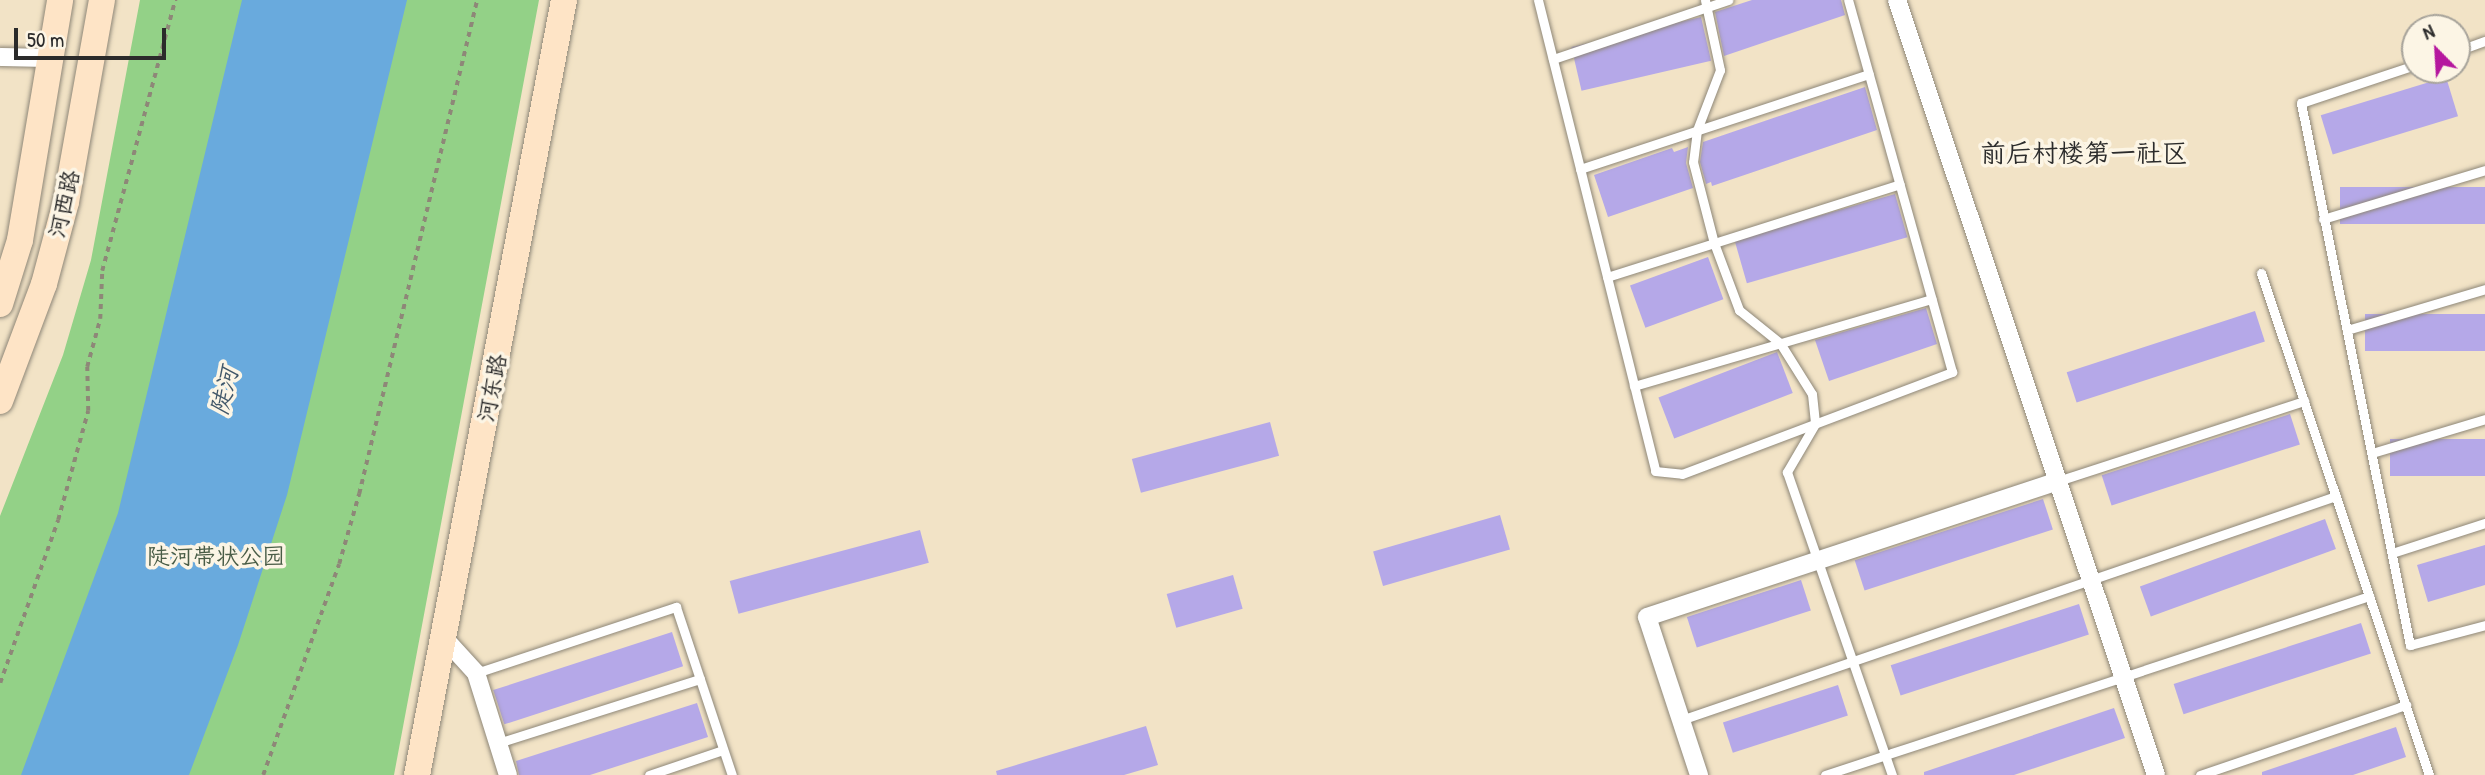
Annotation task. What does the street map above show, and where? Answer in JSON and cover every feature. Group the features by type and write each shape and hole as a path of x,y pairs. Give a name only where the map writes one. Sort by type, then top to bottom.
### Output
{"street":[{"name":"河西路","path":"0,304 20,240 60,0"},
{"name":"河西路","path":"0,401 44,284 66,202 102,0"},
{"name":"河东路","path":"417,775 445,639 564,0"},
{"path":"1897,0 2156,775"},
{"path":"0,57 49,58"},
{"path":"1699,775 1647,617 2058,481"},
{"path":"445,639 476,673 508,775"}],"lane":[{"path":"1538,0 1655,471 1682,474 1952,372 1848,0"},
{"path":"1553,59 1705,4 1728,0"},
{"path":"1705,4 1720,70 1697,130 1693,162 1714,243 1739,310 1780,343 1812,394 1815,424 1787,472 1892,775"},
{"path":"2401,70 2301,103 2410,645 2485,625"},
{"path":"1580,169 1869,74"},
{"path":"2323,219 2485,170"},
{"path":"1607,277 1900,184"},
{"path":"2261,273 2429,775"},
{"path":"2347,330 2485,289"},
{"path":"1634,386 1932,299"},
{"path":"2058,481 2304,401"},
{"path":"2372,453 2485,419"},
{"path":"1681,720 2336,496"},
{"path":"2392,553 2485,523"},
{"path":"1825,775 2369,596"},
{"path":"476,673 676,607 732,775"},
{"path":"498,743 700,679"},
{"path":"2200,775 2406,705"},
{"path":"649,775 723,750"}],"path":[{"path":"0,683 58,520 88,411 87,367 100,319 103,271 175,0"},
{"path":"263,775 340,564 477,0"}],"green space":[{"name":"陡河带状公园","path":"140,0 539,0 394,775 0,775 0,516 63,355 91,260"}],"water":[{"name":"陡河","path":"242,0 407,0 287,495 238,645 189,775 21,775 118,513"}],"building":[{"path":"1752,0 1841,0 1845,15 1724,56 1715,12"},
{"path":"1701,17 1711,61 1582,91 1571,47"},
{"path":"2423,84 2448,84 2458,116 2333,155 2321,115"},
{"path":"1865,87 1877,130 1712,186 1711,182 1706,184 1700,162 1703,142"},
{"path":"1688,147 1686,163 1693,188 1608,217 1594,175 1672,148 1674,152"},
{"path":"2340,187 2485,187 2485,224 2340,224"},
{"path":"1895,194 1907,237 1747,283 1734,240"},
{"path":"1708,257 1723,299 1645,328 1630,285"},
{"path":"1926,308 1937,344 1829,381 1815,340"},
{"path":"2255,311 2265,341 2077,403 2067,372"},
{"path":"2365,314 2485,314 2485,351 2365,351"},
{"path":"1777,352 1793,393 1674,439 1658,398"},
{"path":"2290,414 2300,444 2112,506 2102,475"},
{"path":"1270,422 1279,456 1141,493 1132,459"},
{"path":"2390,439 2485,439 2485,476 2390,476"},
{"path":"2043,499 2053,529 1865,591 1855,560"},
{"path":"1500,515 1510,550 1383,586 1373,551"},
{"path":"2325,519 2336,549 2151,616 2140,586"},
{"path":"920,530 929,563 739,614 730,581"},
{"path":"2485,545 2485,585 2428,602 2417,565"},
{"path":"1233,575 1243,609 1176,628 1167,594"},
{"path":"1801,580 1811,610 1697,648 1687,617"},
{"path":"2079,604 2089,634 1901,696 1891,665"},
{"path":"2361,623 2371,653 2184,714 2174,684"},
{"path":"672,632 683,666 504,724 493,690"},
{"path":"1838,685 1848,715 1733,753 1723,722"},
{"path":"697,703 708,737 590,775 519,775 516,761"},
{"path":"2114,708 2125,738 2014,775 1924,775 1924,772"},
{"path":"1146,726 1158,765 1124,775 997,775 996,771"},
{"path":"2396,727 2406,757 2353,775 2262,775 2262,772"}],"district":[{"name":"前后村楼第一社区","path":"2084,153"}]}
